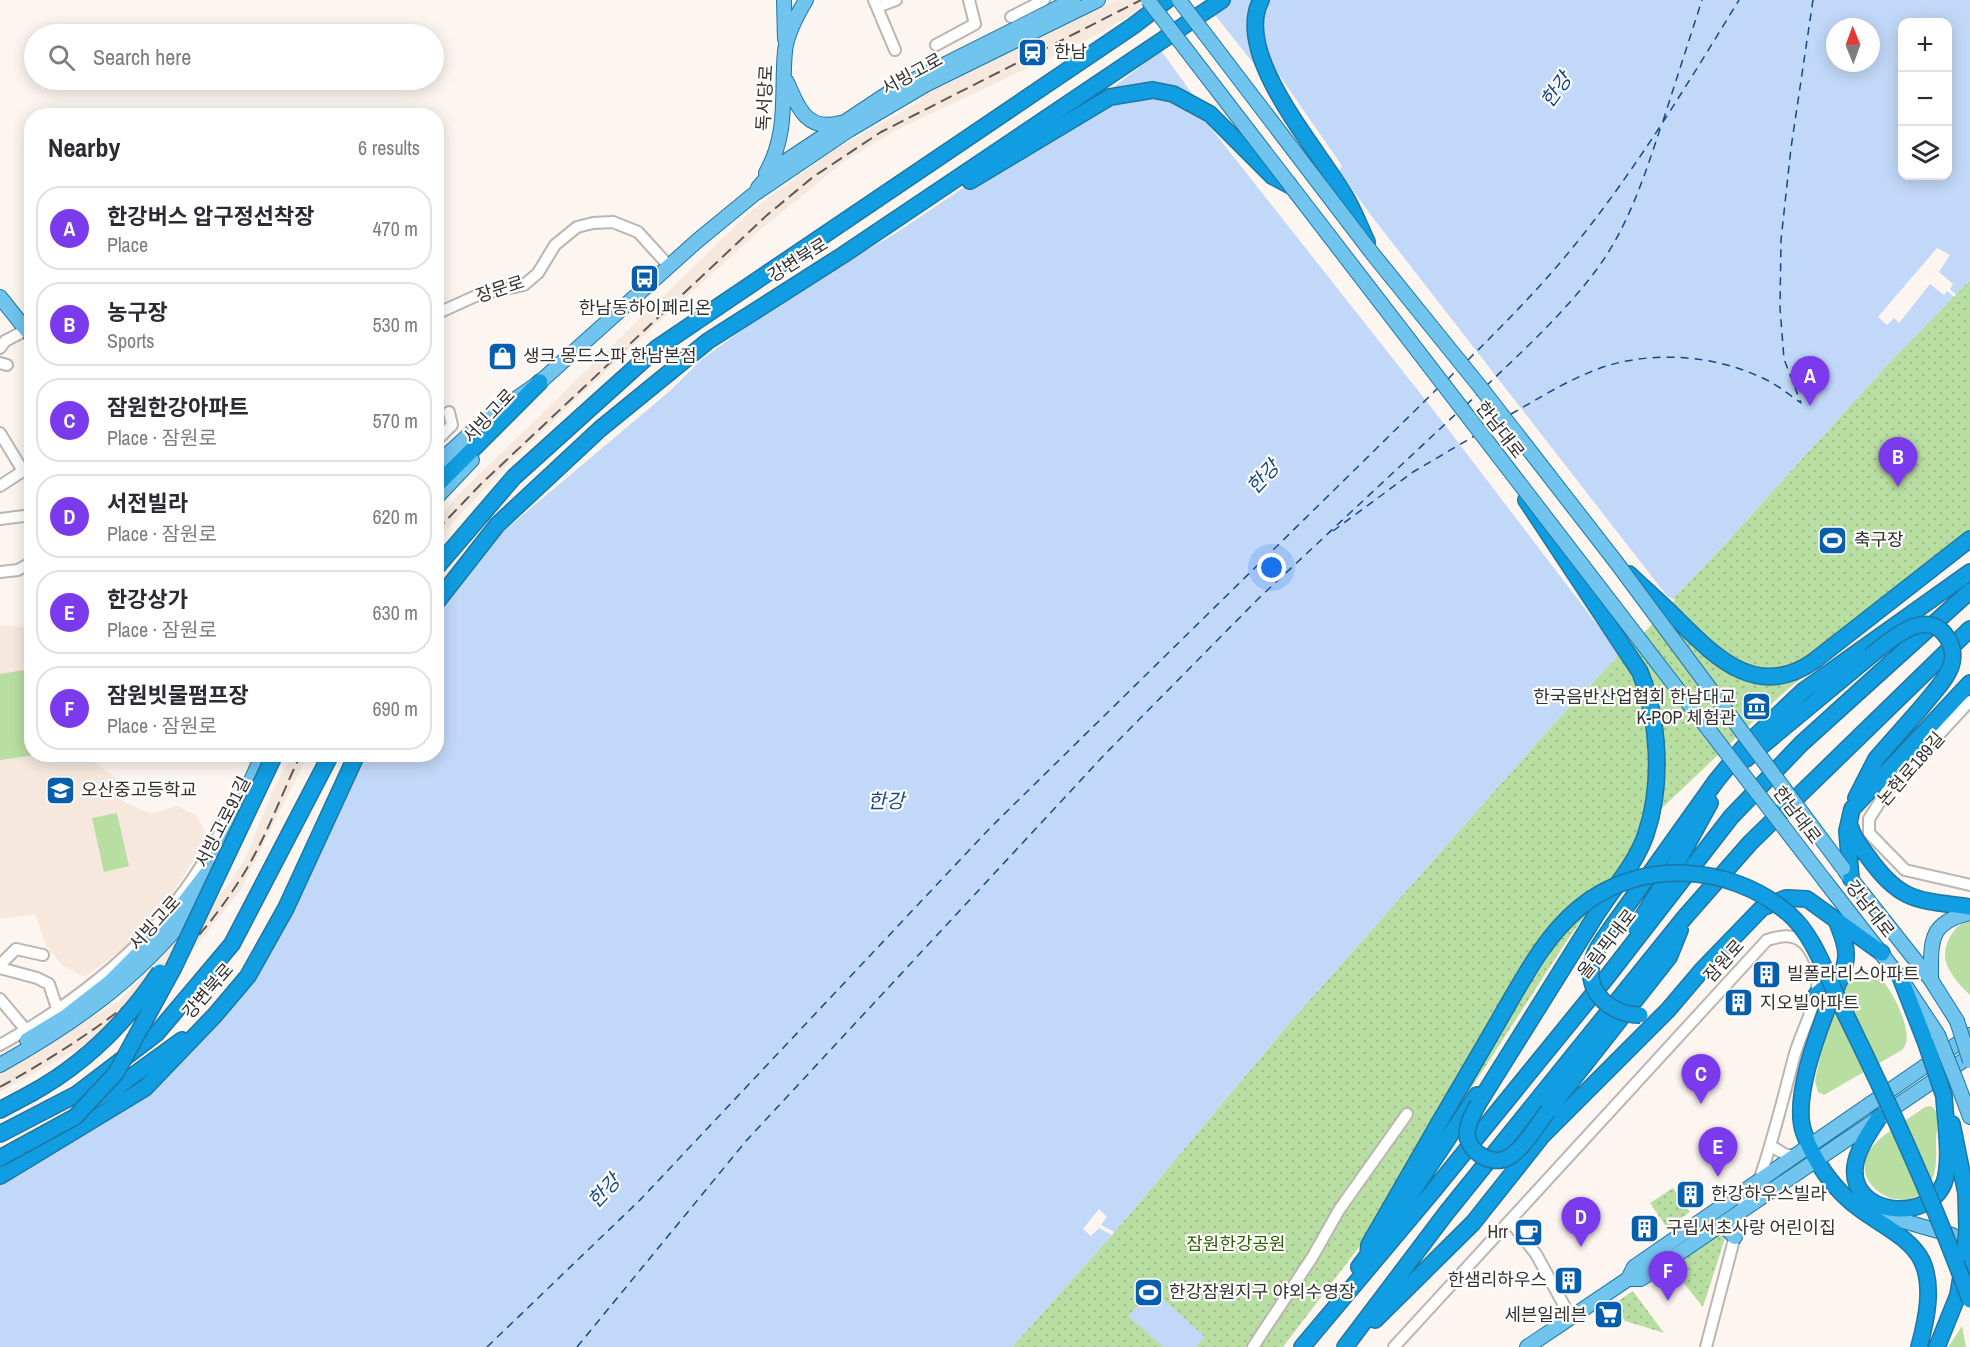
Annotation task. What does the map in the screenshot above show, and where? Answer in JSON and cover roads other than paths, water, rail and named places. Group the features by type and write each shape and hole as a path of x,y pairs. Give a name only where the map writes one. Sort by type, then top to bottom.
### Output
{"highway":[{"name":"강변북로","path":"444,559 514,477 657,348 1133,26 1167,0"},
{"name":"강변북로","path":"444,593 497,525 600,429 708,341 843,255 1222,0"},
{"path":"1261,0 1255,30 1261,57 1307,142 1345,196 1372,253"},
{"path":"843,255 1095,105 1125,93 1153,90 1188,101 1210,114 1272,176 1289,184"},
{"path":"444,470 540,382"},
{"path":"444,478 540,382"},
{"path":"1338,1304 1356,1271 1388,1229 1636,858 1651,820 1655,784 1653,724 1646,687 1616,635 1495,453"},
{"path":"1616,562 1722,662 1749,673 1771,675 1804,668 1970,539"},
{"path":"1702,970 1657,1010 1640,1015 1614,1010 1605,1004 1594,990 1591,972 1594,956 1614,924 1716,781 1743,748 1803,691 1970,572"},
{"name":"올림픽대로","path":"1302,1347 1433,1191 1607,977 1731,817 1802,744 1970,591"},
{"path":"1607,977 1714,795 1749,756 1870,656 1912,626 1929,626 1943,633 1952,649 1952,665 1921,708 1876,759 1850,813 1847,874"},
{"path":"1346,1347 1447,1212 1685,917 1750,843 1970,629"},
{"path":"1970,683 1850,813 1851,831 1885,881 1896,890 1919,899 1970,907"},
{"path":"0,1110 54,1081 92,1054 147,992 187,928 255,762"},
{"path":"0,1158 75,1117 105,1088 116,1072 174,967 271,762"},
{"name":"강변북로","path":"1,1133 77,1094 157,1033 232,944 327,762"},
{"name":"강변북로","path":"0,1176 145,1088 215,1015 248,976 286,908 353,762"},
{"path":"1368,1255 1369,1245 1546,941 1578,908 1624,881 1649,876 1699,873 1723,878 1754,892 1788,913 1813,945 1881,1086 1970,1300"},
{"path":"1346,1347 1473,1223 1542,1136 1668,1010 1746,922 1762,908 1786,898 1807,899 1815,902 1837,922 1882,953"},
{"path":"1581,940 1469,1122 1467,1136 1474,1151 1483,1157 1496,1161 1509,1157 1548,1111 1670,957 1685,917"},
{"path":"1837,922 1846,957 1843,972 1810,1062 1802,1102 1803,1151 1818,1161 1823,1172 1857,1208 1907,1243 1922,1261 1927,1280 1927,1309 1919,1347"},
{"path":"1816,995 1843,972"},
{"path":"1901,979 1944,1095 1962,1171 1968,1249 1958,1295 1937,1347"},
{"path":"0,1150 113,1090 215,1015"},
{"path":"1879,1117 1857,1159 1857,1181 1868,1197 1887,1209 1901,1210 1920,1206 1932,1201 1944,1183 1946,1143 1944,1095"}],"main road":[{"path":"784,0 785,50"},
{"name":"독서당로","path":"753,195 778,148 783,124 785,50 795,18 806,0"},
{"name":"서빙고로","path":"753,195 774,170 920,75 1043,17 1071,0"},
{"name":"서빙고로","path":"444,458 484,421 540,382 753,195 849,130 926,85 1098,0"},
{"name":"한남대로","path":"1148,0 1825,881"},
{"name":"한남대로","path":"1179,0 1372,253 1481,388 1616,562 1847,874"},
{"path":"785,76 797,106 812,122 825,126 851,120"},
{"path":"0,297 24,327"},
{"name":"서빙고로","path":"444,490 522,409 540,382"},
{"name":"서빙고로","path":"0,1055 65,1017 101,989 166,926 213,865 255,762"},
{"name":"서빙고로","path":"0,1065 38,1044 88,1011 130,978 189,915 240,843 279,762"},
{"name":"강남대로","path":"1847,874 1931,980 1957,1021 1967,1059"},
{"name":"강남대로","path":"1825,881 1882,953 1938,1035 1970,1117"},
{"path":"1931,980 1931,954 1938,928 1951,917 1970,913"},
{"path":"1527,1347 1628,1279 1634,1267 1970,1036 1957,1021"},
{"path":"1628,1279 1641,1280 1967,1059"},
{"path":"1857,1208 1952,1235 1968,1249"},
{"path":"1722,1224 1735,1237"}],"street":[{"path":"895,50 875,3 896,0"},
{"path":"936,45 975,24 969,0"},
{"path":"1011,17 1044,0"},
{"name":"장문로","path":"444,310 480,294 524,285 538,273 555,245 577,227 585,225 613,222 638,232 669,267"},
{"path":"0,348 5,341 24,335"},
{"path":"444,433 452,425 449,412"},
{"path":"0,485 22,471 2,439"},
{"path":"0,519 24,516"},
{"path":"0,572 18,570 24,567"},
{"name":"논현로189길","path":"1970,701 1886,792 1869,819 1869,833 1905,870 1970,885"},
{"name":"서빙고로91길","path":"0,1045 58,1011 143,941 178,898 217,840 255,762"},
{"name":"잠원로","path":"1395,1347 1767,940 1784,935 1795,937 1806,944 1818,968 1816,995 1794,1057 1771,1146 1742,1210 1706,1347"},
{"path":"44,955 16,949 0,967 49,984 58,1011"},
{"path":"0,999 26,1030"},
{"path":"1253,1347 1307,1266 1339,1210 1407,1114"},
{"path":"1771,1146 1786,1155 1803,1151"},
{"path":"1510,1221 1536,1254 1571,1318"}],"water":[{"name":"한강","path":"1227,0 1970,0 1970,280 1887,365 1723,546 1558,719 1291,1021 1112,1235 1012,1347 0,1347 0,1184 173,1069 218,1024 255,975 281,934 360,762 444,762 444,604 473,564 499,535 671,390 701,360 819,278 896,233 1111,89"},
{"path":"1152,1289 1205,1337 1196,1347 1163,1347 1128,1316"}],"railway":[{"path":"444,523 481,484 766,216 813,177 881,132 1141,0"},
{"path":"0,1087 73,1043 106,1020 138,995 196,939 246,870 297,762"}],"place":[{"name":"한남","path":"1033,52"},
{"name":"한남동하이페리온","path":"645,279"},
{"name":"생크 몽드스파 한남본점","path":"502,356"},
{"name":"한강버스 압구정선착장","path":"1810,406"},
{"name":"농구장","path":"1898,487"},
{"name":"축구장","path":"1833,540"},
{"name":"한국음반산업협회 한남대교 K-POP 체험관","path":"1757,707"},
{"name":"오산중고등학교","path":"60,790"},
{"name":"빌폴라리스아파트","path":"1766,974"},
{"name":"지오빌아파트","path":"1739,1003"},
{"name":"잠원한강아파트","path":"1701,1104"},
{"name":"한강상가","path":"1718,1177"},
{"name":"한강하우스빌라","path":"1690,1194"},
{"name":"구립서초사랑 어린이집","path":"1645,1228"},
{"name":"Hrr","path":"1529,1232"},
{"name":"서전빌라","path":"1581,1247"},
{"name":"한샘리하우스","path":"1568,1280"},
{"name":"한강잠원지구 야외수영장","path":"1148,1292"},
{"name":"잠원빗물펌프장","path":"1668,1301"},
{"name":"세븐일레븐","path":"1608,1315"}],"park label":[{"name":"잠원한강공원","path":"1236,1244"}]}
